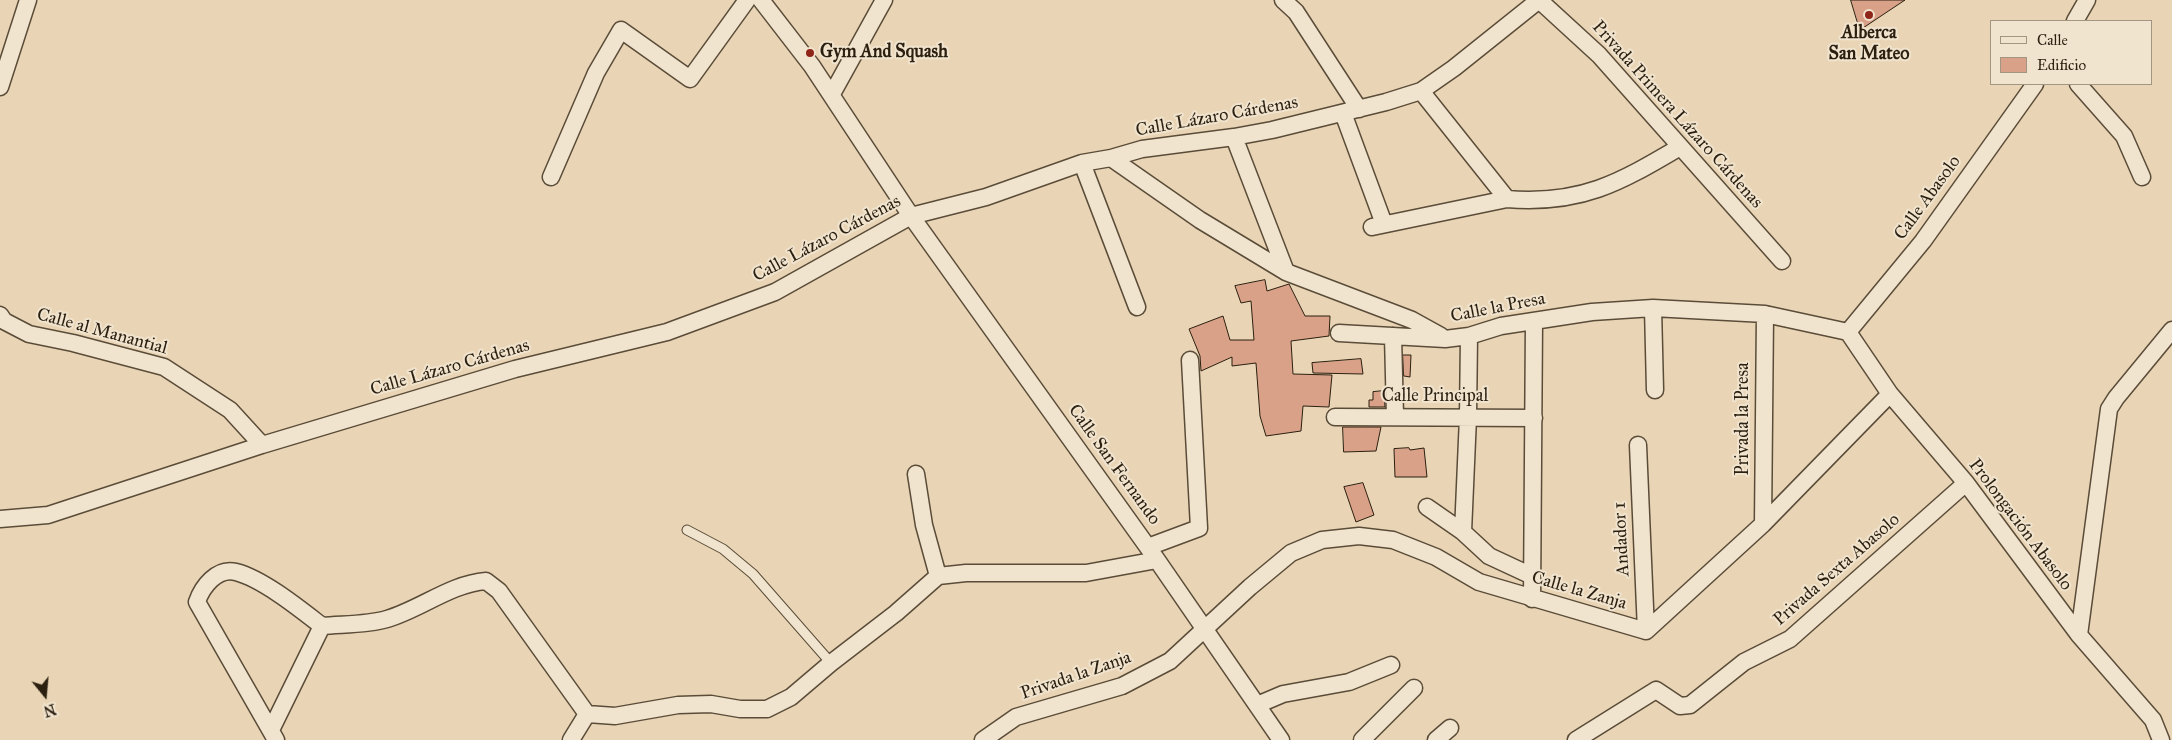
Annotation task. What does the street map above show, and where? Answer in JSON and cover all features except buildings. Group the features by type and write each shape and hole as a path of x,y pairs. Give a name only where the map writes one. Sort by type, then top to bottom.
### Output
{"street":[{"path":"0,87 28,0"},
{"path":"551,177 596,73 620,30 690,79 747,0"},
{"name":"Calle San Fernando","path":"761,0 832,94 911,216 1153,554 1281,740"},
{"path":"832,94 884,0"},
{"path":"1283,0 1296,12 1351,111 1378,226 1508,198 1554,200 1594,191 1627,177 1680,147"},
{"name":"Calle Lázaro Cárdenas","path":"0,519 48,515 262,445 515,368 666,332 775,292 911,216 986,197 1082,163 1111,158 1142,149 1234,138 1351,111 1421,91 1454,68 1539,0"},
{"name":"Privada Primera Lázaro Cárdenas","path":"1539,0 1599,55 1782,261"},
{"path":"2076,20 2087,0"},
{"name":"Calle Abasolo","path":"1848,332 1923,241 2034,85"},
{"path":"2079,85 2124,136 2142,177"},
{"path":"1421,91 1508,198"},
{"path":"1234,138 1286,272"},
{"name":"Calle la Presa","path":"1111,158 1200,220 1286,272 1412,320 1445,339 1469,336 1501,326 1592,312 1653,308 1764,314 1848,332"},
{"path":"1082,163 1137,307"},
{"path":"1653,308 1655,390"},
{"name":"Privada la Presa","path":"1763,524 1764,314"},
{"name":"Calle al Manantial","path":"0,315 4,320 28,334 73,343 164,368 230,410 262,445"},
{"path":"1532,599 1534,321"},
{"path":"2078,635 2110,409 2116,398 2172,330"},
{"name":"Prolongación Abasolo","path":"1848,332 1890,394 1966,483 2078,635 2153,720 2161,740"},
{"path":"1339,333 1445,339"},
{"path":"1393,336 1395,416"},
{"path":"1463,532 1469,336"},
{"path":"587,714 615,716 678,705 711,704 740,709 768,708 791,697 831,662 896,613 938,576 966,573 1086,573 1153,554 1198,528 1190,360"},
{"path":"1646,631 1763,524 1890,394"},
{"name":"Calle Principal","path":"1335,417 1534,418"},
{"name":"Andador 1","path":"1638,445 1646,631"},
{"path":"916,474 924,524 938,576"},
{"name":"Privada Sexta Abasolo","path":"1576,740 1656,690 1662,691 1680,706 1690,706 1744,662 1784,644 1966,483"},
{"path":"1427,507 1463,532 1489,556 1532,576"},
{"name":"Calle la Zanja","path":"1204,630 1250,587 1291,554 1322,540 1350,537 1393,540 1436,557 1479,582 1646,631"},
{"path":"273,735 197,602 202,589 214,576 235,571 275,591 322,626 384,620 411,610 471,582 486,581 499,591 587,714"},
{"path":"273,735 322,626"},
{"name":"Privada la Zanja","path":"983,740 1016,718 1130,682 1170,661 1204,630"},
{"path":"1258,705 1283,694 1349,682 1391,665"},
{"path":"1362,740 1414,688"},
{"path":"571,740 587,714"},
{"path":"1436,740 1450,728"}],"lane":[{"path":"687,530 724,549 753,574 831,662"}],"place":[{"name":"Alberca San Mateo","path":"1869,15"},
{"name":"Gym And Squash","path":"810,53"}]}
